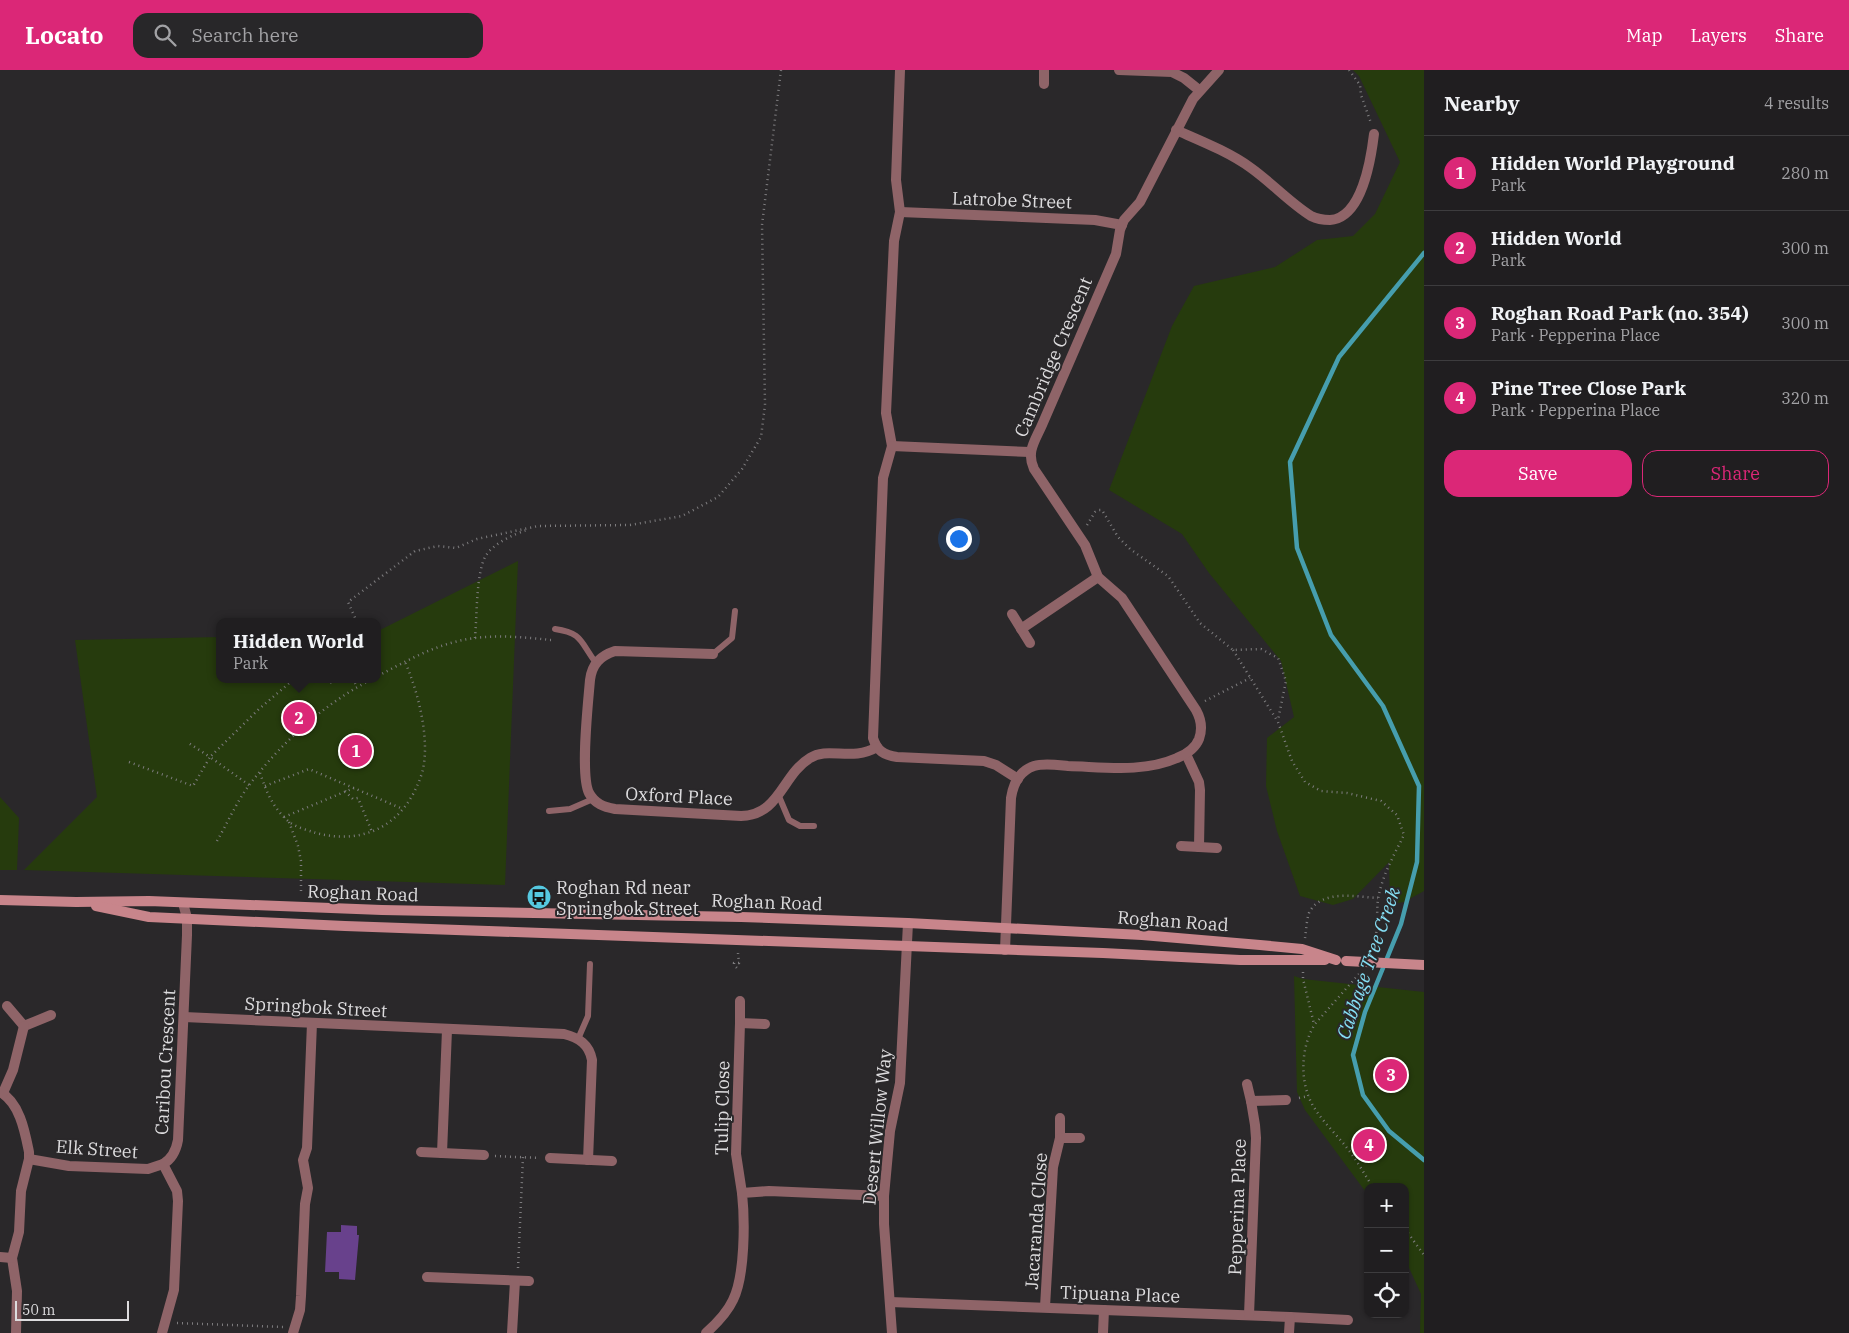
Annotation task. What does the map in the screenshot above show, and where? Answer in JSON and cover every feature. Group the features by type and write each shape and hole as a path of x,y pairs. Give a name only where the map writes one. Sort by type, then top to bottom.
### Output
{"main road":[{"name":"Roghan Road","path":"0,900 149,901 391,910 908,923 1142,934 1260,944 1302,950 1341,961"},
{"name":"Roghan Road","path":"76,902 149,917 1240,960 1341,961 1424,965"}],"street":[{"path":"900,70 896,180 900,212 894,241 886,413 892,446 883,478 873,732 877,747 882,752 892,756 984,760 1018,779"},
{"path":"1044,70 1044,84"},
{"path":"1119,70 1172,72 1184,78 1199,90"},
{"name":"Cambridge Crescent","path":"1186,754 1198,743 1201,736 1200,716 1122,598 1098,577 1088,550 1034,469 1030,452 1116,254 1122,225 1140,202 1176,130 1199,90 1219,70"},
{"path":"1176,130 1236,158 1312,217 1327,220 1341,217 1356,200 1369,166 1374,134"},
{"name":"Latrobe Street","path":"900,212 1096,220 1122,225"},
{"path":"892,446 1030,452"},
{"path":"1021,629 1098,577"},
{"path":"1012,614 1030,643"},
{"path":"593,799 587,787 585,770 590,680 591,671 596,663 607,654 615,651 713,654"},
{"name":"Oxford Place","path":"593,799 607,808 615,809 741,816 757,814 764,810 778,794 798,767 812,756 826,754 857,755 877,747"},
{"path":"1005,950 1012,790 1018,779 1028,769 1041,765 1138,767 1161,764 1186,754 1199,782 1199,847"},
{"path":"1181,846 1217,848"},
{"name":"Caribou Crescent","path":"163,1164 171,1158 178,1140 187,918 183,903"},
{"name":"Desert Willow Way","path":"892,1333 884,1224 884,1196 890,1131 900,1083 908,923"},
{"name":"Tulip Close","path":"706,1333 723,1316 732,1302 736,1293 742,1258 744,1208 736,1154 740,1001"},
{"path":"7,1006 24,1026"},
{"path":"24,1026 51,1015"},
{"name":"Springbok Street","path":"184,1018 564,1034 578,1039"},
{"path":"294,1330 301,1296 305,1204 308,1188 303,1160 307,1148 312,1023"},
{"path":"740,1023 765,1024"},
{"path":"16,1333 17,1291 12,1258 19,1232 22,1183 29,1159 27,1142 17,1109 1,1092 13,1070 24,1026"},
{"path":"442,1153 447,1030"},
{"path":"578,1039 588,1048 592,1060 588,1160"},
{"name":"Pepperina Place","path":"1246,1084 1251,1101 1256,1138 1249,1315"},
{"path":"1251,1101 1286,1100"},
{"name":"Jacaranda Close","path":"1046,1307 1053,1167 1060,1138 1060,1118"},
{"name":"Jacaranda Close","path":"1060,1138 1080,1138"},
{"path":"421,1152 484,1155"},
{"path":"550,1158 612,1161"},
{"name":"Elk Street","path":"29,1159 78,1166 148,1169 163,1164"},
{"path":"162,1333 174,1290 178,1201 177,1191 163,1164"},
{"path":"742,1194 769,1191 884,1196"},
{"path":"0,1257 12,1258"},
{"path":"428,1277 515,1282 529,1281"},
{"path":"512,1333 515,1282"},
{"name":"Tipuana Place","path":"890,1302 1290,1316 1348,1320"},
{"path":"1103,1333 1104,1310"},
{"path":"1289,1333 1290,1316"}],"lane":[{"path":"713,654 732,638 735,611"},
{"path":"555,629 576,635 596,663"},
{"path":"778,794 789,820 800,826 814,826"},
{"path":"548,811 570,809 593,799"},
{"path":"578,1039 588,1016 590,964"}],"path":[{"path":"356,618 348,602 415,551 438,546 456,548 477,539 538,526 630,525 682,516 718,497 742,469 761,437 765,405 762,226 781,70"},
{"path":"1349,70 1360,84 1361,95 1374,134"},
{"path":"1076,532 1087,525 1095,512 1102,510 1118,536 1130,549 1168,576 1200,623 1232,650 1278,722 1292,761 1305,782 1321,791 1347,793 1381,801 1397,815 1404,834 1386,869 1378,898 1377,928 1369,954"},
{"path":"476,638 478,585 486,556 508,537 538,526"},
{"path":"381,674 424,653 462,640 514,638 555,640"},
{"path":"1232,650 1261,649 1278,658 1286,681 1278,722"},
{"path":"260,772 269,798 284,817 289,822 306,830 340,837 372,832 392,821 415,791 422,771 424,747 422,713 414,683 404,662"},
{"path":"1208,700 1250,678"},
{"path":"129,762 193,786 210,757 259,709 289,683"},
{"path":"355,683 358,687"},
{"path":"217,841 249,785 282,747 330,705 365,683"},
{"path":"187,742 249,785"},
{"path":"265,786 309,768 403,809"},
{"path":"284,817 354,788"},
{"path":"345,791 353,799 358,798 372,832"},
{"path":"289,822 298,846 301,861 301,885"},
{"path":"1303,944 1308,926 1309,911 1318,903 1328,898 1345,896 1378,898"},
{"path":"738,951 739,963 734,963 734,965 739,970"},
{"path":"1361,970 1357,978 1314,1024 1307,1038 1304,1056 1305,1080 1314,1108 1349,1150 1370,1183"},
{"path":"1303,972 1314,1024"},
{"path":"484,1155 550,1158"},
{"path":"515,1282 518,1275 523,1157"},
{"path":"1409,1234 1424,1255"},
{"path":"177,1324 294,1330"}],"green space":[{"path":"1353,70 1424,70 1424,891 1404,902 1390,904 1389,862 1353,899 1333,905 1300,896 1277,831 1266,786 1267,738 1294,717 1281,661 1209,573 1182,534 1109,490 1172,326 1194,286 1275,267 1317,240 1353,236 1375,214 1400,162 1359,76"},
{"path":"518,561 505,885 24,870 97,797 75,640 216,637 216,683 381,683 381,630"},
{"path":"0,797 19,818 17,870 0,870"},
{"path":"1294,976 1303,979 1424,992 1424,1333 1420,1333 1421,1294 1409,1268 1409,1183 1364,1183 1364,1190 1305,1110 1297,1092"}],"building":[{"path":"341,1225 357,1226 357,1235 359,1235 355,1280 339,1279 339,1272 325,1272 327,1232 341,1232"}],"waterway":[{"name":"Cabbage Tree Creek","path":"1424,253 1339,357 1290,462 1297,548 1331,635 1383,706 1419,786 1417,862 1401,924 1365,1012 1353,1055 1363,1095 1389,1131 1424,1160"}],"place":[{"name":"Hidden World","path":"299,718"},
{"name":"Hidden World Playground","path":"356,751"},
{"name":"Roghan Rd near Springbok Street","path":"539,897"},
{"name":"Roghan Road Park (no. 354)","path":"1391,1075"},
{"name":"Pine Tree Close Park","path":"1369,1145"}]}
